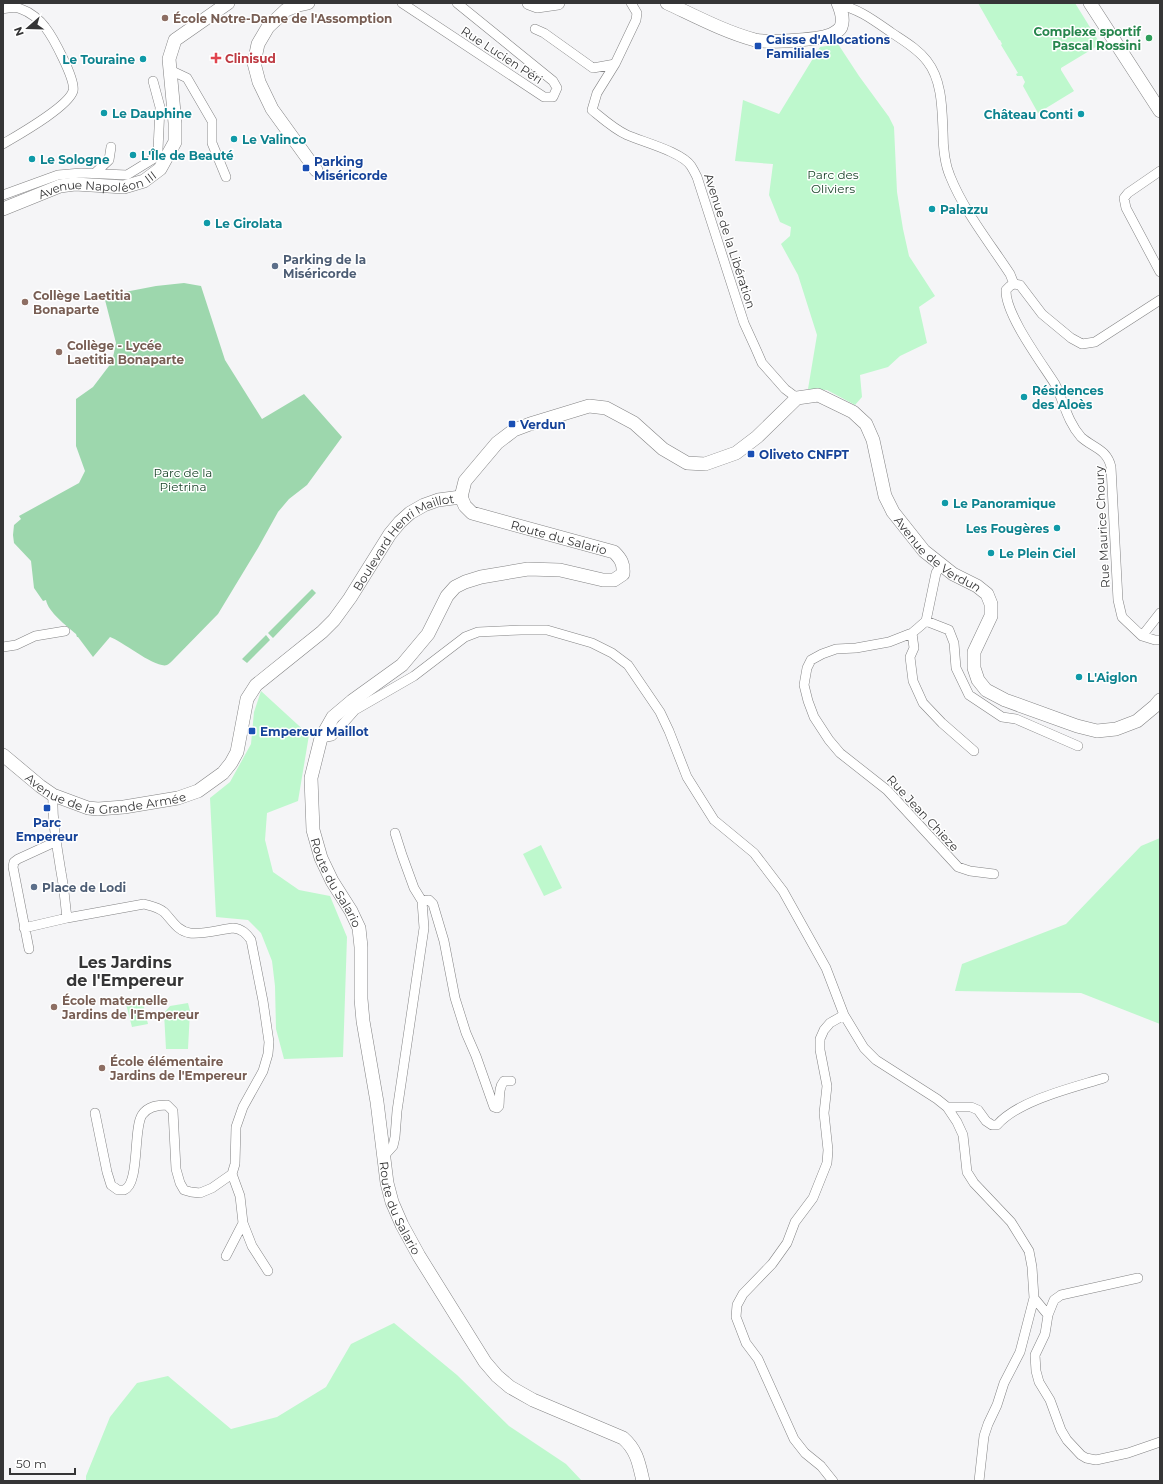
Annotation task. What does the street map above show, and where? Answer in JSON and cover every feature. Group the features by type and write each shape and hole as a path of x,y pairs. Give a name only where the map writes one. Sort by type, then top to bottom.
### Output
{"main road":[{"name":"Avenue Napoléon III","path":"3,209 60,186 75,184 124,187 144,181 160,169 175,142 175,123 169,59 175,40 228,3"},
{"path":"308,3 286,10 268,27 258,44 254,63 259,82 272,109 316,170"},
{"path":"529,3 537,6 558,3"},
{"path":"667,3 717,26 755,40 767,42 826,36 834,33 841,27 842,18 838,4"},
{"path":"1090,3 1160,111"},
{"name":"Avenue de Verdun","path":"797,398 818,395 853,412 866,424 873,440 885,496 893,512 924,551 953,574 977,586 986,594 991,604 992,616 974,652 974,668 978,680 986,690 1005,700 1077,726 1096,731 1116,729 1137,721 1160,700"},
{"name":"Boulevard Henri Maillot","path":"214,780 223,773 237,752 247,699 256,686 322,632 334,620 350,598 390,534 410,513 424,505 438,500 461,497 465,481 497,443 514,430 589,406 606,408 634,423 663,449 687,463 705,464 736,453 757,436 797,398"},
{"name":"Route du Salario","path":"461,497 464,506 472,512 614,552 621,558 624,567 622,574 614,580 603,580 560,570 528,570 481,577 455,587 448,596 428,634 402,665 352,701 333,717 321,738 311,778 313,830 321,858 359,928 361,947 362,1021 377,1102 387,1183 392,1202 402,1224 419,1256 485,1362 497,1376 510,1387 533,1400 623,1438 631,1445 636,1455 643,1481"},
{"name":"Avenue de la Grande Armée","path":"3,756 53,795 88,808 98,810 178,798 198,791 214,780"}],"street":[{"name":"Rue Lucien Péri","path":"402,3 544,97 552,97 557,88 553,81 457,3"},
{"path":"535,29 593,68 615,64 636,20 637,13 631,3"},
{"path":"838,4 850,7 913,47 932,68 942,102 943,146 949,175 966,209 1010,274 1014,284 1020,286 1042,314 1071,338 1082,344 1095,342 1160,300"},
{"path":"3,9 12,7 20,8 33,16 45,27 73,81 73,90 70,97 63,104 37,123 3,144"},
{"name":"Avenue de la Libération","path":"615,64 597,93 592,110 613,127 627,135 647,142 691,164 697,177 744,323 757,353 762,363 768,370 797,398"},
{"path":"170,70 187,78 212,121 212,143 226,177"},
{"path":"3,195 58,175 96,173 127,175 153,159 158,150 160,107 153,81"},
{"path":"96,173 109,160 111,147"},
{"path":"1160,171 1128,193 1124,198 1126,208 1160,272"},
{"name":"Rue Maurice Choury","path":"1014,284 1006,290 1010,313 1055,384 1071,424 1082,438 1105,453 1110,459 1118,600 1122,617 1142,636"},
{"path":"941,565 936,573 926,620 949,630 954,643 956,668 969,695 1002,717 1016,719 1078,746"},
{"path":"1160,613 1142,636 1160,640"},
{"name":"Rue Jean Chieze","path":"926,620 912,633 889,642 836,649 811,660 807,668 804,684 808,701 814,717 829,740 840,753 887,790 958,867 970,872 994,874"},
{"path":"321,738 332,736 355,710 414,676 465,637 478,632 547,630 592,644 612,653 628,665 660,712 687,777 714,820 754,853 783,891 826,968 844,1015 864,1048 876,1060 948,1107 963,1135 968,1172 974,1183 1011,1222 1029,1251 1032,1267 1034,1298 1020,1352 1004,1383 997,1405 984,1436 979,1481"},
{"path":"3,647 16,645 35,636 66,631"},
{"path":"912,633 914,648 910,657 913,682 923,703 942,723 974,751"},
{"path":"53,795 52,809 55,842 67,918"},
{"path":"384,1156 393,1146 395,1137 397,1111 424,928 422,901 414,888 395,833"},
{"path":"29,949 13,867 14,862 55,842"},
{"path":"422,901 429,900 433,904 444,941 455,998 466,1033 476,1056 494,1107 497,1108 499,1106 500,1088 502,1084 504,1081 511,1081"},
{"path":"24,928 67,918 144,904 156,907 163,911 178,928 191,934 233,928 240,929 247,934 251,940 253,949 269,1042 268,1054 263,1071 242,1107 236,1127 235,1164 232,1174 240,1196 243,1223 252,1246 268,1271"},
{"path":"834,1481 821,1466 805,1453 794,1439 758,1359 746,1343 736,1317 737,1306 743,1294 772,1264 787,1243 795,1222 813,1198 827,1163 828,1150 824,1113 827,1086 820,1050 820,1039 824,1030 830,1023 844,1015"},
{"path":"948,1107 971,1107 978,1110 986,1121 992,1125 997,1125 1002,1119 1017,1109 1038,1100 1104,1078"},
{"path":"95,1113 107,1172 111,1185 118,1190 124,1190 129,1186 133,1175 138,1127 142,1115 150,1108 158,1105 167,1105 173,1112 176,1169 180,1183 184,1190 200,1193 212,1188 232,1174"},
{"path":"226,1256 243,1223"},
{"path":"1138,1278 1061,1295 1054,1300 1048,1315 1045,1334 1035,1355 1036,1371 1039,1382 1050,1400 1061,1430 1080,1455 1096,1460 1128,1453 1160,1442"},
{"path":"1034,1298 1048,1315"}],"green space":[{"path":"978,3 1075,3 1101,45 1061,68 1074,91 1038,113 1023,86 1025,82 1022,76 1017,76 1016,74 1018,73"},
{"name":"Parc des Oliviers","path":"838,44 889,117 894,127 897,192 909,256 935,296 919,307 927,343 900,356 888,367 860,375 862,397 855,405 827,390 808,389 817,335 798,275 781,244 790,236 791,227 780,222 769,195 773,164 735,161 743,100 779,114 820,47"},
{"name":"Parc de la Pietrina","path":"184,283 201,286 225,360 262,419 304,394 342,437 307,485 289,499 278,512 218,614 167,665 155,663 110,637 93,657 76,634 54,614 47,605 46,600 43,601 34,588 31,561 14,543 14,525 21,519 19,516 79,483 85,471 76,446 76,399 93,387 112,362 116,343 104,296 156,286"},
{"path":"312,589 316,593 273,638 268,633"},
{"path":"266,635 270,640 247,663 242,659"},
{"path":"261,691 309,735 298,801 267,813 265,840 273,872 299,890 330,896 347,937 343,1057 284,1059 276,1029 275,986 272,961 261,933 248,920 216,917 210,798 230,782 251,744 254,712"},
{"path":"1160,838 1160,1024 1081,993 955,991 962,964 1066,924 1141,846"},
{"path":"541,845 562,888 544,896 523,854"},
{"path":"142,1000 148,1024 132,1027 126,1004"},
{"path":"188,1003 190,1011 188,1049 166,1049 164,1013 170,1006"},
{"path":"394,1323 457,1375 509,1426 566,1464 582,1481 86,1481 86,1476 110,1417 137,1383 168,1376 231,1429 277,1417 326,1387 351,1344"}],"place":[{"name":"École Notre-Dame de l'Assomption","path":"165,18"},
{"name":"Complexe sportif Pascal Rossini","path":"1149,38"},
{"name":"Caisse d'Allocations Familiales","path":"758,46"},
{"name":"Clinisud","path":"216,58"},
{"name":"Le Touraine","path":"143,59"},
{"name":"Le Dauphine","path":"104,113"},
{"name":"Château Conti","path":"1081,114"},
{"name":"Le Valinco","path":"234,139"},
{"name":"L'Île de Beauté","path":"133,155"},
{"name":"Le Sologne","path":"32,159"},
{"name":"Parking Miséricorde","path":"306,168"},
{"name":"Palazzu","path":"932,209"},
{"name":"Le Girolata","path":"207,223"},
{"name":"Parking de la Miséricorde","path":"275,266"},
{"name":"Collège Laetitia Bonaparte","path":"25,302"},
{"name":"Collège - Lycée Laetitia Bonaparte","path":"59,352"},
{"name":"Résidences des Aloès","path":"1024,397"},
{"name":"Verdun","path":"512,424"},
{"name":"Oliveto CNFPT","path":"751,454"},
{"name":"Le Panoramique","path":"945,503"},
{"name":"Les Fougères","path":"1057,528"},
{"name":"Le Plein Ciel","path":"991,553"},
{"name":"L'Aiglon","path":"1079,677"},
{"name":"Empereur Maillot","path":"252,731"},
{"name":"Parc Empereur","path":"47,808"},
{"name":"Place de Lodi","path":"34,887"},
{"name":"École maternelle Jardins de l'Empereur","path":"54,1007"},
{"name":"École élémentaire Jardins de l'Empereur","path":"102,1068"}],"district":[{"name":"Les Jardins de l'Empereur","path":"125,971"}]}
